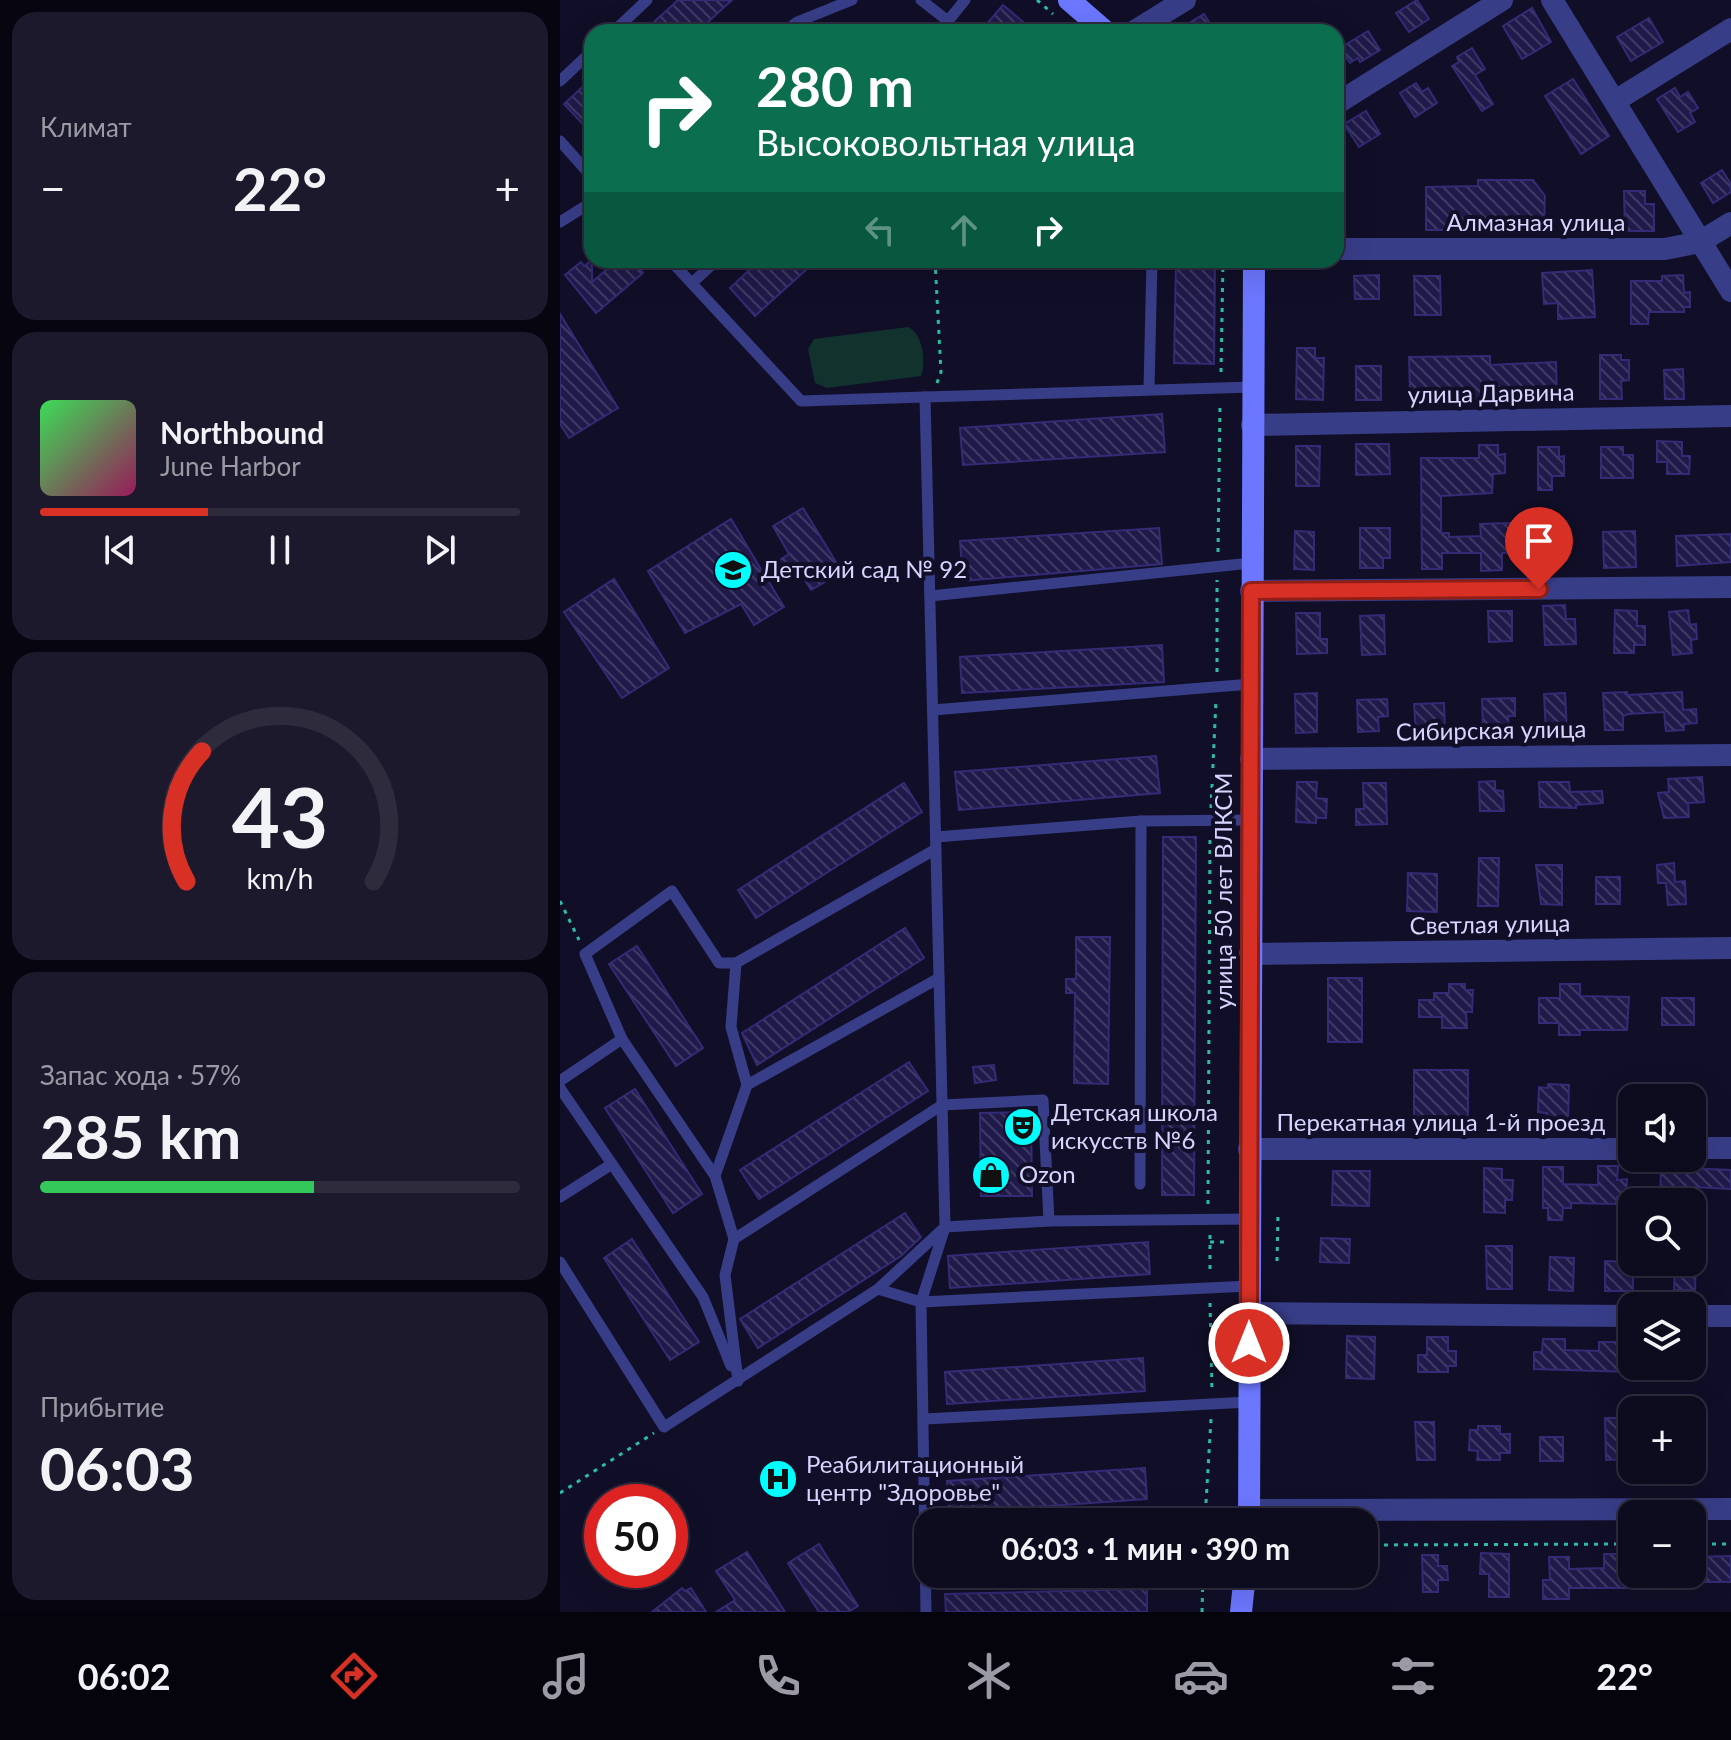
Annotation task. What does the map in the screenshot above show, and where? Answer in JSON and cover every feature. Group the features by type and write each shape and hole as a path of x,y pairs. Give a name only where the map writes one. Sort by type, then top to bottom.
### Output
{"main road":[{"path":"1069,0 1097,24"},
{"name":"улица 50 лет ВЛКСМ","path":"1250,1508 1254,268"},
{"path":"1241,1612 1244,1588"}],"street":[{"path":"1146,24 1185,0"},
{"path":"1344,99 1502,0"},
{"path":"1552,0 1731,291"},
{"path":"1615,101 1731,29"},
{"name":"Алмазная улица","path":"1344,249 1665,249 1700,242 1731,223"},
{"name":"улица Дарвина","path":"1252,425 1731,416"},
{"path":"1251,591 1731,587"},
{"name":"Сибирская улица","path":"1251,759 1731,755"},
{"name":"Светлая улица","path":"1250,954 1731,948"},
{"path":"1706,1148 1731,1148"},
{"name":"Перекатная улица 1-й проезд","path":"1249,1149 1618,1149"},
{"path":"1249,1313 1618,1316"},
{"path":"1706,1316 1731,1316"},
{"path":"1378,1514 1731,1509"}],"lane":[{"path":"622,24 647,0"},
{"path":"794,24 852,0"},
{"path":"921,0 944,24"},
{"path":"950,24 965,0"},
{"path":"560,81 584,58"},
{"path":"560,141 584,168"},
{"path":"560,222 584,207"},
{"path":"678,268 801,401 1253,387"},
{"path":"692,283 708,268"},
{"path":"1149,389 1152,268"},
{"path":"925,397 945,1227 921,1302 926,1508"},
{"path":"930,596 1251,563"},
{"path":"933,710 1251,684"},
{"path":"738,1381 725,1275 734,1239 715,1176 622,1039 585,954 672,891 719,963 736,963 936,843 1141,821 1250,820"},
{"path":"1140,1184 1141,821"},
{"path":"715,1176 747,1085 731,1027 736,963"},
{"path":"747,1085 939,978"},
{"path":"560,1081 622,1039"},
{"path":"560,1088 703,1297 738,1381"},
{"path":"734,1239 942,1105 1043,1100 1049,1221"},
{"path":"560,1197 612,1164"},
{"path":"560,1262 664,1427 878,1289 945,1227 1049,1221 1249,1219"},
{"path":"878,1289 921,1302 1249,1286"},
{"path":"925,1419 1249,1402"},
{"path":"926,1588 926,1612"}],"path":[{"path":"925,397 936,388 941,372 935,268"},
{"path":"1206,1508 1212,1404 1210,821 1216,687 1223,268"},
{"path":"560,901 585,954"},
{"path":"1277,1261 1278,1214"},
{"path":"560,1493 664,1427"},
{"path":"1378,1545 1618,1544"},
{"path":"1706,1544 1731,1544"},
{"path":"1202,1612 1203,1588"}],"green space":[{"path":"908,327 917,336 922,348 921,376 827,388 815,383 808,349 814,339"}],"building":[{"path":"678,0 732,0 706,24 652,24"},
{"path":"1417,0 1429,19 1409,32 1396,13"},
{"path":"1003,5 1026,24 987,24"},
{"path":"1532,8 1551,42 1522,59 1503,26"},
{"path":"1204,14 1210,24 1188,24"},
{"path":"1649,18 1663,42 1631,61 1617,37"},
{"path":"1368,31 1380,50 1360,62 1358,58 1350,63 1344,54 1344,46"},
{"path":"1472,48 1485,69 1475,75 1493,104 1482,111 1452,66 1459,62 1457,57"},
{"path":"1573,79 1609,136 1581,154 1545,96"},
{"path":"1416,83 1422,92 1428,88 1437,103 1415,117 1400,93"},
{"path":"584,85 584,125 564,104"},
{"path":"1675,88 1680,97 1688,92 1698,108 1690,113 1695,122 1678,132 1657,99"},
{"path":"1366,111 1380,134 1359,147 1344,124"},
{"path":"1722,170 1731,184 1731,192 1713,203 1701,183"},
{"path":"1478,180 1533,180 1545,196 1544,225 1453,225 1453,230 1426,230 1426,187 1478,186"},
{"path":"1624,191 1645,191 1645,204 1654,204 1654,231 1625,231"},
{"path":"581,262 584,268 592,268 592,282 609,268 639,268 643,273 596,313 565,275"},
{"path":"751,268 808,268 755,316 730,288"},
{"path":"1176,268 1215,268 1214,364 1174,363"},
{"path":"1592,270 1595,317 1558,319 1558,303 1544,304 1542,273"},
{"path":"1379,275 1379,299 1355,299 1354,276"},
{"path":"1683,275 1684,293 1690,292 1690,307 1684,307 1684,312 1649,312 1648,324 1631,324 1631,281 1662,281 1662,276"},
{"path":"1414,276 1440,276 1441,315 1415,315"},
{"path":"560,314 618,408 569,438 560,424"},
{"path":"1297,348 1315,348 1315,358 1324,358 1323,400 1296,399"},
{"path":"1600,355 1621,355 1621,360 1629,360 1629,380 1621,381 1622,399 1600,399"},
{"path":"1490,356 1490,365 1556,362 1557,397 1530,398 1529,389 1497,389 1497,398 1467,399 1467,392 1410,393 1409,357"},
{"path":"1356,366 1381,366 1381,400 1356,400"},
{"path":"1683,369 1684,399 1665,399 1664,370"},
{"path":"1162,414 1165,452 963,465 960,428"},
{"path":"1657,441 1682,442 1682,456 1690,456 1689,474 1667,474 1667,462 1657,462"},
{"path":"1356,444 1389,444 1390,474 1356,475"},
{"path":"1479,445 1498,445 1498,455 1505,454 1505,473 1493,474 1492,493 1441,496 1441,533 1449,533 1449,537 1481,536 1480,524 1510,523 1510,553 1502,553 1502,570 1481,571 1481,553 1442,553 1442,569 1422,569 1421,458 1479,458"},
{"path":"1296,446 1320,446 1319,486 1296,486"},
{"path":"1538,447 1559,447 1559,457 1564,456 1564,476 1552,476 1552,490 1538,490"},
{"path":"1601,447 1623,447 1623,455 1633,455 1633,478 1601,478"},
{"path":"803,508 842,572 811,590 796,566 769,582 784,607 754,625 741,604 685,633 648,571 731,519 762,571 789,554 773,526"},
{"path":"1159,528 1162,564 963,581 960,541"},
{"path":"1360,528 1390,528 1390,558 1383,558 1383,568 1360,568"},
{"path":"1295,531 1314,532 1314,570 1294,569"},
{"path":"1635,531 1636,567 1604,568 1603,532"},
{"path":"1731,534 1731,562 1677,566 1676,536"},
{"path":"614,579 669,668 622,698 564,612"},
{"path":"1565,605 1566,619 1575,619 1576,644 1545,645 1543,606"},
{"path":"1615,610 1637,611 1637,626 1645,626 1645,645 1634,645 1634,653 1614,653"},
{"path":"1688,610 1690,625 1696,624 1697,639 1691,640 1692,653 1673,655 1669,612"},
{"path":"1488,611 1512,611 1512,641 1489,642"},
{"path":"1296,613 1320,613 1320,639 1327,639 1327,653 1297,654"},
{"path":"1384,615 1385,654 1362,655 1360,616"},
{"path":"1162,645 1164,682 962,693 960,657"},
{"path":"1627,692 1627,695 1682,692 1683,710 1696,709 1697,723 1684,724 1684,730 1666,731 1664,712 1628,714 1623,716 1623,730 1605,730 1603,693"},
{"path":"1317,693 1317,732 1296,733 1295,694"},
{"path":"1565,693 1567,731 1546,732 1544,694"},
{"path":"1515,698 1515,716 1508,716 1509,728 1483,729 1482,699"},
{"path":"1387,699 1388,716 1378,717 1379,731 1358,732 1357,700"},
{"path":"1444,703 1445,732 1416,733 1414,704"},
{"path":"1156,756 1160,793 959,810 955,772"},
{"path":"1702,777 1704,802 1688,803 1689,817 1664,818 1658,793 1669,792 1668,779"},
{"path":"1495,781 1495,790 1503,791 1504,811 1480,811 1479,782"},
{"path":"1297,782 1317,782 1316,798 1327,799 1326,818 1316,818 1316,823 1296,822"},
{"path":"1539,782 1569,782 1570,792 1602,791 1603,803 1576,805 1576,808 1540,807"},
{"path":"904,783 922,812 756,918 738,890"},
{"path":"1363,783 1386,783 1387,824 1356,825 1356,809 1364,809"},
{"path":"1163,837 1196,837 1194,1195 1162,1195"},
{"path":"1479,858 1499,858 1498,906 1478,906"},
{"path":"1674,863 1675,882 1685,881 1686,904 1668,905 1666,883 1658,883 1657,865"},
{"path":"1536,865 1562,865 1562,905 1541,904"},
{"path":"1408,873 1437,874 1437,912 1407,911"},
{"path":"1596,877 1620,877 1620,904 1596,904"},
{"path":"905,928 924,958 757,1065 742,1033"},
{"path":"1076,937 1110,937 1108,1084 1074,1083 1075,993 1066,993 1066,979 1076,979"},
{"path":"637,946 703,1048 676,1066 609,964"},
{"path":"1328,978 1362,978 1362,1042 1328,1042"},
{"path":"1449,984 1465,984 1465,990 1473,990 1472,1012 1466,1012 1467,1028 1442,1028 1442,1017 1419,1017 1419,1000 1434,1000 1434,993 1449,993"},
{"path":"1560,984 1580,984 1580,996 1629,997 1627,1030 1580,1030 1580,1035 1559,1035 1559,1023 1539,1023 1539,998 1560,998"},
{"path":"1662,998 1694,998 1694,1025 1662,1025"},
{"path":"909,1062 928,1091 759,1199 740,1170"},
{"path":"994,1065 996,1080 975,1083 973,1067"},
{"path":"1414,1070 1468,1070 1468,1118 1414,1119"},
{"path":"1548,1084 1569,1085 1568,1122 1546,1121 1547,1113 1538,1112 1539,1087 1548,1088"},
{"path":"635,1089 702,1194 673,1213 605,1108"},
{"path":"1031,1112 1032,1196 981,1196 980,1113"},
{"path":"1598,1166 1618,1166 1617,1180 1627,1179 1626,1188 1618,1188 1616,1204 1571,1203 1571,1208 1563,1208 1562,1220 1548,1220 1548,1208 1543,1208 1543,1167 1563,1167 1563,1184 1598,1185"},
{"path":"1484,1168 1502,1169 1502,1180 1513,1180 1512,1200 1505,1200 1505,1213 1484,1212"},
{"path":"1731,1170 1731,1189 1660,1188 1661,1172"},
{"path":"1333,1171 1370,1171 1369,1206 1332,1205"},
{"path":"905,1213 921,1237 901,1256 758,1348 740,1319"},
{"path":"1321,1238 1350,1239 1349,1263 1320,1262"},
{"path":"632,1239 699,1342 670,1360 604,1258"},
{"path":"1148,1242 1150,1274 950,1288 948,1256"},
{"path":"1486,1246 1512,1246 1512,1289 1487,1289"},
{"path":"1550,1257 1574,1258 1573,1291 1549,1290"},
{"path":"1605,1261 1618,1261 1618,1276 1633,1276 1633,1291 1605,1291"},
{"path":"1674,1276 1696,1276 1695,1290 1674,1290"},
{"path":"1347,1336 1375,1337 1374,1379 1346,1378"},
{"path":"1427,1337 1448,1337 1448,1351 1456,1351 1456,1366 1448,1366 1448,1372 1418,1372 1418,1355 1427,1355"},
{"path":"1543,1339 1565,1339 1565,1350 1599,1351 1599,1342 1618,1342 1618,1372 1534,1369 1534,1352 1542,1352"},
{"path":"1143,1358 1145,1391 947,1404 945,1372"},
{"path":"1605,1418 1618,1418 1618,1460 1606,1460"},
{"path":"1415,1422 1434,1422 1435,1460 1417,1460"},
{"path":"1478,1426 1500,1426 1500,1434 1510,1434 1510,1453 1500,1453 1500,1460 1477,1460 1478,1451 1469,1450 1470,1430 1478,1430"},
{"path":"1540,1437 1563,1437 1563,1461 1540,1461"},
{"path":"1145,1468 1147,1499 1020,1508 949,1508 947,1481"},
{"path":"819,1544 858,1606 848,1612 819,1612 788,1563"},
{"path":"747,1552 785,1612 716,1612 735,1600 716,1571"},
{"path":"1481,1553 1509,1554 1509,1597 1489,1597 1489,1574 1480,1574"},
{"path":"1604,1554 1618,1554 1618,1588 1569,1588 1569,1599 1543,1599 1543,1580 1550,1580 1549,1557 1569,1557 1569,1569 1604,1568"},
{"path":"1422,1555 1438,1555 1438,1566 1447,1566 1448,1580 1438,1580 1438,1592 1423,1592"},
{"path":"1731,1556 1731,1582 1706,1582 1706,1557"},
{"path":"682,1588 685,1591 691,1588 706,1612 652,1612"},
{"path":"1147,1589 1147,1612 946,1612 945,1594"}],"place":[{"name":"Детский сад № 92","path":"733,570"},
{"name":"Детская школа искусств №6","path":"1023,1127"},
{"name":"Ozon","path":"991,1175"},
{"name":"Реабилитационный центр \"Здоровье\"","path":"778,1479"}],"route":[{"path":"1249,1343 1251,591 1539,589"}]}
